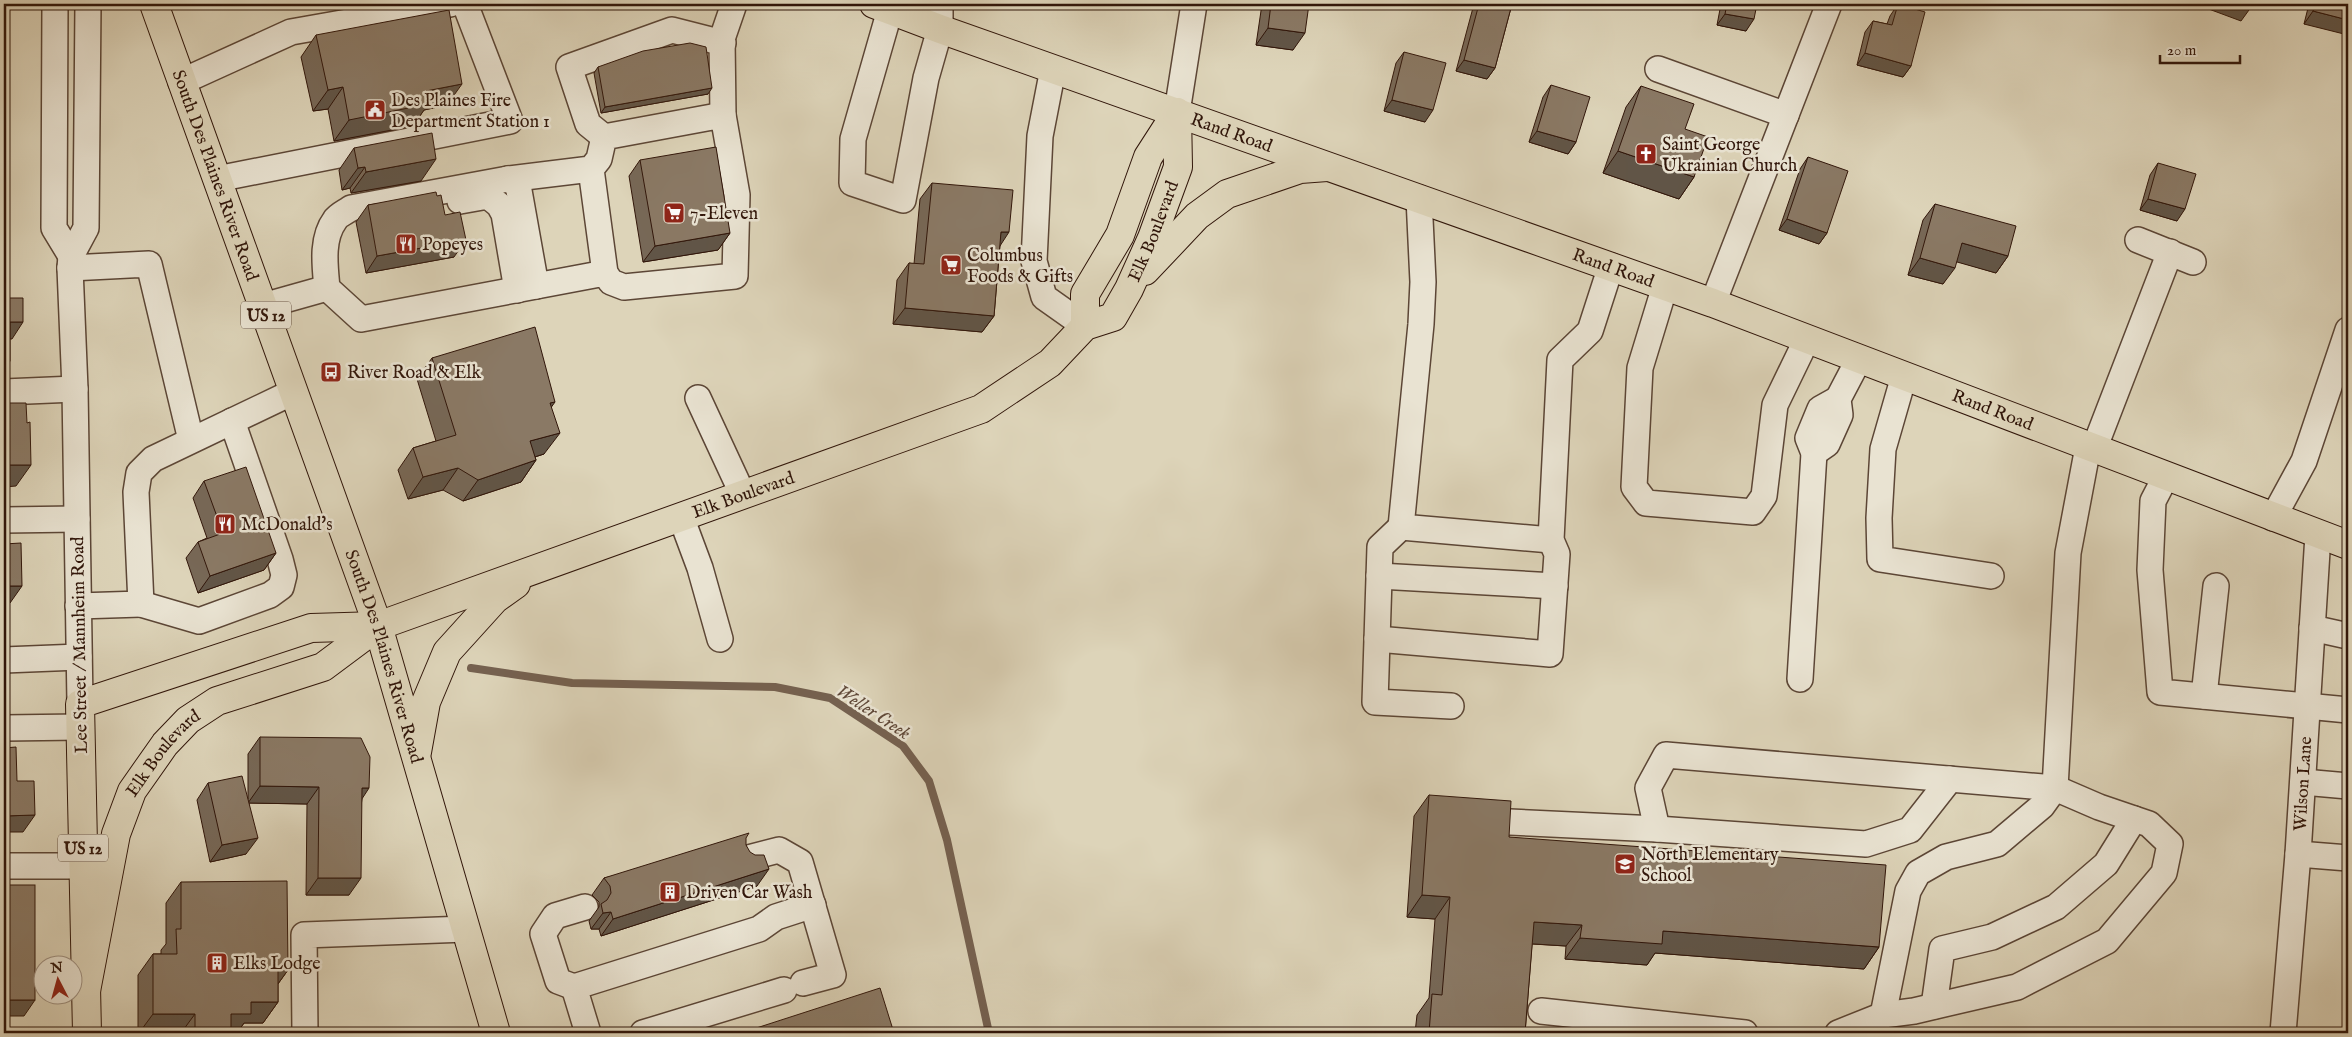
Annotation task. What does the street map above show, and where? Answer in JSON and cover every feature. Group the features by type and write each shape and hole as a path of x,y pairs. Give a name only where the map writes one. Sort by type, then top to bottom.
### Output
{"main road":[{"name":"South Des Plaines River Road","path":"154,4 378,626 496,1033"},
{"name":"Rand Road","path":"882,7 940,16 1052,69 1713,303 2348,545"},
{"name":"Elk Boulevard","path":"86,992 116,834 132,791 165,744 188,720 217,701 323,667 378,626 981,410 1050,363 1085,326 1113,317 1129,289 1152,238 1178,166 1177,112"},
{"name":"Elk Boulevard","path":"1085,326 1085,294 1120,235 1148,157 1177,112"},
{"path":"1129,289 1197,216 1227,194 1300,169 1329,167"},
{"path":"416,756 426,702 447,652 496,599 539,568"},
{"name":"Elk Boulevard","path":"80,715 311,628 378,626"},
{"name":"Lee Street / Mannheim Road","path":"80,715 87,1033"}],"street":[{"name":"Lee Street / Mannheim Road","path":"55,4 54,228 71,262 80,715"},
{"path":"88,4 86,228 71,262 150,264 191,440"},
{"path":"182,82 291,32 450,4"},
{"path":"217,179 510,121 465,4"},
{"path":"591,169 605,274 610,282 624,287 735,276 737,195 722,115 722,43 734,4"},
{"name":"Elk Boulevard","path":"1177,112 1194,4"},
{"path":"1713,303 1830,4"},
{"path":"882,7 853,139 852,183 903,200 926,78 940,16"},
{"path":"722,43 672,30 569,67 588,124 604,137 722,115"},
{"path":"1052,69 1040,136 1034,261 1044,297 1085,326"},
{"path":"1658,69 1786,115"},
{"path":"604,137 599,159 591,169 508,179 351,208 335,219 328,236 325,256 327,288 361,319 605,274"},
{"path":"508,179 518,185 526,288"},
{"path":"333,225 488,196 499,205 504,214 526,288"},
{"path":"1419,198 1423,282 1421,324 1401,527 1380,547 1375,702 1451,706"},
{"path":"2138,240 2193,262"},
{"path":"1883,1014 1908,891 1918,873 1946,857 1996,844 2042,806 2055,788 2068,553 2091,448 2170,252"},
{"path":"1377,639 1550,654 1557,554 1551,540 1560,360 1590,331 1611,266"},
{"path":"1665,286 1640,368 1634,487 1646,503 1753,512 1764,496 1775,405 1807,339"},
{"path":"263,306 327,288"},
{"path":"2273,518 2304,461 2348,330"},
{"path":"1800,679 1814,453 1827,444 1840,415 1838,399 1859,358"},
{"path":"1904,376 1883,449 1879,518 1880,559 1991,576"},
{"path":"4,392 75,389"},
{"path":"141,604 136,492 139,473 153,459 294,392"},
{"path":"698,398 743,495"},
{"path":"78,606 141,604 199,621 270,595 281,587 284,575 280,559 232,421"},
{"path":"2166,476 2153,501 2150,570 2160,692 2348,710"},
{"path":"681,518 700,568 720,639"},
{"path":"4,520 77,519"},
{"path":"1401,527 1551,540"},
{"name":"Wilson Lane","path":"2283,1033 2298,854 2318,535"},
{"path":"1379,576 1555,586"},
{"path":"2204,696 2216,586"},
{"path":"2312,628 2348,636"},
{"path":"4,660 79,657"},
{"path":"4,728 80,715"},
{"path":"1658,829 1648,788 1666,755 2055,788 2099,807 2150,824 2170,844 2164,873 2107,941 2016,987 1934,1006 1883,1014 1838,1033"},
{"path":"1510,822 1658,829 1866,844 1910,830 1950,779"},
{"path":"2303,782 2348,786"},
{"path":"1934,1006 1942,949 1992,937 2056,907 2106,864 2134,819"},
{"path":"643,1033 833,975 800,862 780,850 748,858"},
{"path":"2298,854 2348,858"},
{"path":"4,866 83,866"},
{"path":"586,907 555,916 543,934 558,981 574,987 759,929 776,917 813,905"},
{"path":"305,1033 304,935 466,929"},
{"path":"574,987 588,1033"},
{"path":"1541,1011 1745,1033"}],"building":[{"path":"1271,4 1309,4 1305,33 1268,28"},
{"path":"1479,4 1512,4 1495,68 1464,60"},
{"path":"1727,4 1757,4 1754,19 1725,14"},
{"path":"1898,4 1925,12 1911,66 1865,53 1873,21 1892,25"},
{"path":"2233,4 2251,4 2249,10"},
{"path":"2315,4 2348,4 2348,20 2313,11"},
{"path":"449,10 462,84 426,91 428,104 349,120 343,87 328,90 316,35"},
{"path":"690,43 706,47 712,88 605,107 598,67 643,51"},
{"path":"1404,52 1446,63 1433,110 1392,100"},
{"path":"1551,85 1590,97 1576,142 1537,131"},
{"path":"1641,86 1694,104 1685,129 1708,137 1694,177 1618,151"},
{"path":"432,133 436,159 366,172 365,167 358,168 354,148"},
{"name":"7-Eleven","path":"716,147 730,233 655,246 640,160"},
{"path":"1808,157 1848,171 1827,233 1787,219"},
{"path":"2158,163 2196,174 2185,209 2148,199"},
{"name":"Columbus Foods & Gifts","path":"932,183 1013,190 1009,232 1001,232 994,316 905,308 909,263 924,264"},
{"path":"436,192 437,196 441,195 445,215 460,212 466,240 377,256 368,205"},
{"path":"1935,204 2016,226 2008,256 1962,243 1955,268 1920,258"},
{"path":"4,298 23,298 23,322 10,322 10,361 4,362"},
{"path":"535,327 555,402 550,403 560,433 530,441 536,460 478,480 458,468 423,477 413,448 456,435 432,358"},
{"path":"4,403 26,403 27,423 30,422 31,465 4,465"},
{"path":"246,467 276,553 210,576 198,542 223,533 204,481"},
{"path":"21,543 22,586 4,586 4,544"},
{"path":"260,737 361,738 370,757 369,788 362,788 361,878 318,878 319,787 260,786"},
{"path":"16,747 17,781 34,781 35,815 4,816 4,748"},
{"path":"242,776 258,838 222,845 208,783"},
{"path":"1429,795 1511,801 1509,837 1886,865 1879,947 1663,931 1662,944 1580,938 1582,925 1534,922 1525,1033 1429,1033 1432,994 1442,995 1450,897 1422,895"},
{"name":"Driven Car Wash","path":"749,833 746,838 746,845 750,852 755,855 764,855 769,869 613,919 611,912 603,913 601,904 607,900 611,893 610,886 604,878"},
{"name":"Elks Lodge","path":"287,881 288,970 278,970 278,1002 251,1002 251,1014 231,1014 231,1033 195,1033 195,1014 153,1014 153,954 177,954 176,929 181,929 181,882"},
{"path":"4,885 35,885 35,954 32,954 32,1000 4,1000"},
{"path":"880,988 894,1033 741,1033"}],"waterway":[{"name":"Weller Creek","path":"471,668 572,683 775,687 830,698 903,746 929,781 947,840 989,1033"}],"place":[{"name":"Des Plaines Fire Department Station 1","path":"375,110"},
{"name":"Saint George Ukrainian Church","path":"1646,154"},
{"name":"7-Eleven","path":"674,213"},
{"name":"Popeyes","path":"406,244"},
{"name":"Columbus Foods & Gifts","path":"951,265"},
{"name":"River Road & Elk","path":"331,372"},
{"name":"McDonald's","path":"225,524"},
{"name":"North Elementary School","path":"1625,864"},
{"name":"Driven Car Wash","path":"670,892"},
{"name":"Elks Lodge","path":"217,963"}]}
